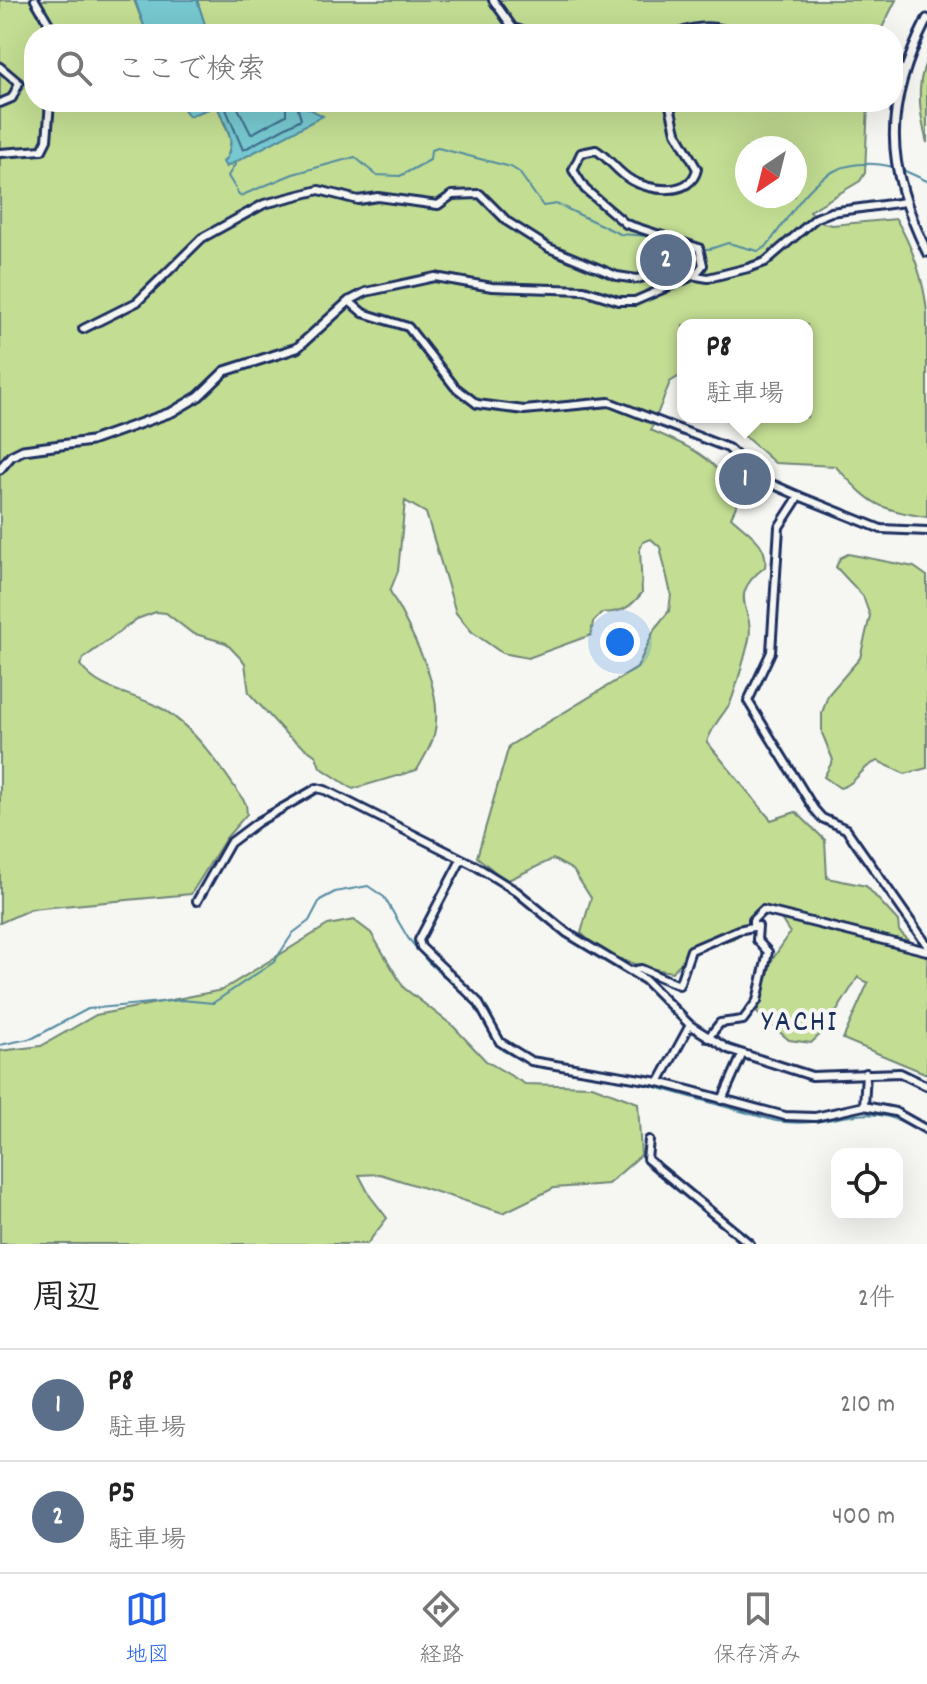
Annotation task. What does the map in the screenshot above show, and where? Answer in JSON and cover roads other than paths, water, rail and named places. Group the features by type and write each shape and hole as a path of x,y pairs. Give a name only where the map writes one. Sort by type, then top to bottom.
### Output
{"street":[{"path":"35,0 49,24"},
{"path":"493,0 510,24"},
{"path":"903,69 927,19"},
{"path":"0,67 19,83 12,98 0,103"},
{"path":"0,153 42,150 47,140 49,112"},
{"path":"0,469 11,456 23,450 91,441 172,412 199,396 225,371 297,348 349,301 366,292 435,277 492,287 584,290 619,301 635,301 695,275 703,265 699,248 626,224 585,189 573,170 581,153 596,150 630,180 668,188 680,189 688,185 697,169 676,132 671,112"},
{"path":"895,112 895,153 905,202 927,252"},
{"path":"83,329 137,302 202,238 264,204 319,190 358,200 378,197 438,205 452,195 480,194 508,222 549,248 617,276 637,279 666,271 708,278 765,262 816,218 831,212 905,202"},
{"path":"349,301 363,313 408,327 455,387 477,404 524,410 609,402 728,448 765,481 799,496 881,529 927,531"},
{"path":"799,496 779,527 771,652 748,701 814,809 846,829 927,948"},
{"path":"197,901 230,843 258,822 317,788 516,891 567,933 631,971 690,1025 742,1055 812,1076 900,1073 927,1086"},
{"path":"461,860 419,940 421,947 478,1002 500,1042 531,1061 659,1082 785,1116 815,1117 864,1106 895,1112 927,1130"},
{"path":"753,926 753,920 763,910 927,948"},
{"path":"631,971 641,969 679,985 691,950 753,926 761,929 757,940 768,952 757,1001 743,1020 720,1023 708,1038"},
{"path":"659,1082 690,1025"},
{"path":"722,1100 742,1055"},
{"path":"864,1106 866,1073"},
{"path":"649,1140 647,1159 750,1244"}],"water":[{"path":"135,0 197,0 205,24 143,24"},
{"path":"220,112 316,112 323,116 226,167 223,162 231,142"}],"waterway":[{"path":"236,163 228,176 240,196 293,174 355,157 376,175 400,176 430,160 431,150 438,148 511,167 519,172 543,206 557,204 620,234 649,236 682,250 710,249 728,243 758,251 766,247 816,183 831,173 848,166 868,164 893,167"},
{"path":"903,170 927,181"},
{"path":"0,1045 33,1038 88,1009 182,1000 213,1003 274,962 293,933 309,921 320,900 335,892 368,886 384,897 408,938 428,962 472,1002 502,1050 528,1064 573,1071"},
{"path":"634,1081 776,1121 798,1123 867,1114 904,1122 927,1135"}],"place":[{"name":"P5","path":"666,260"},
{"name":"P8","path":"745,479"}],"district":[{"name":"YACHI","path":"800,1020"}]}
